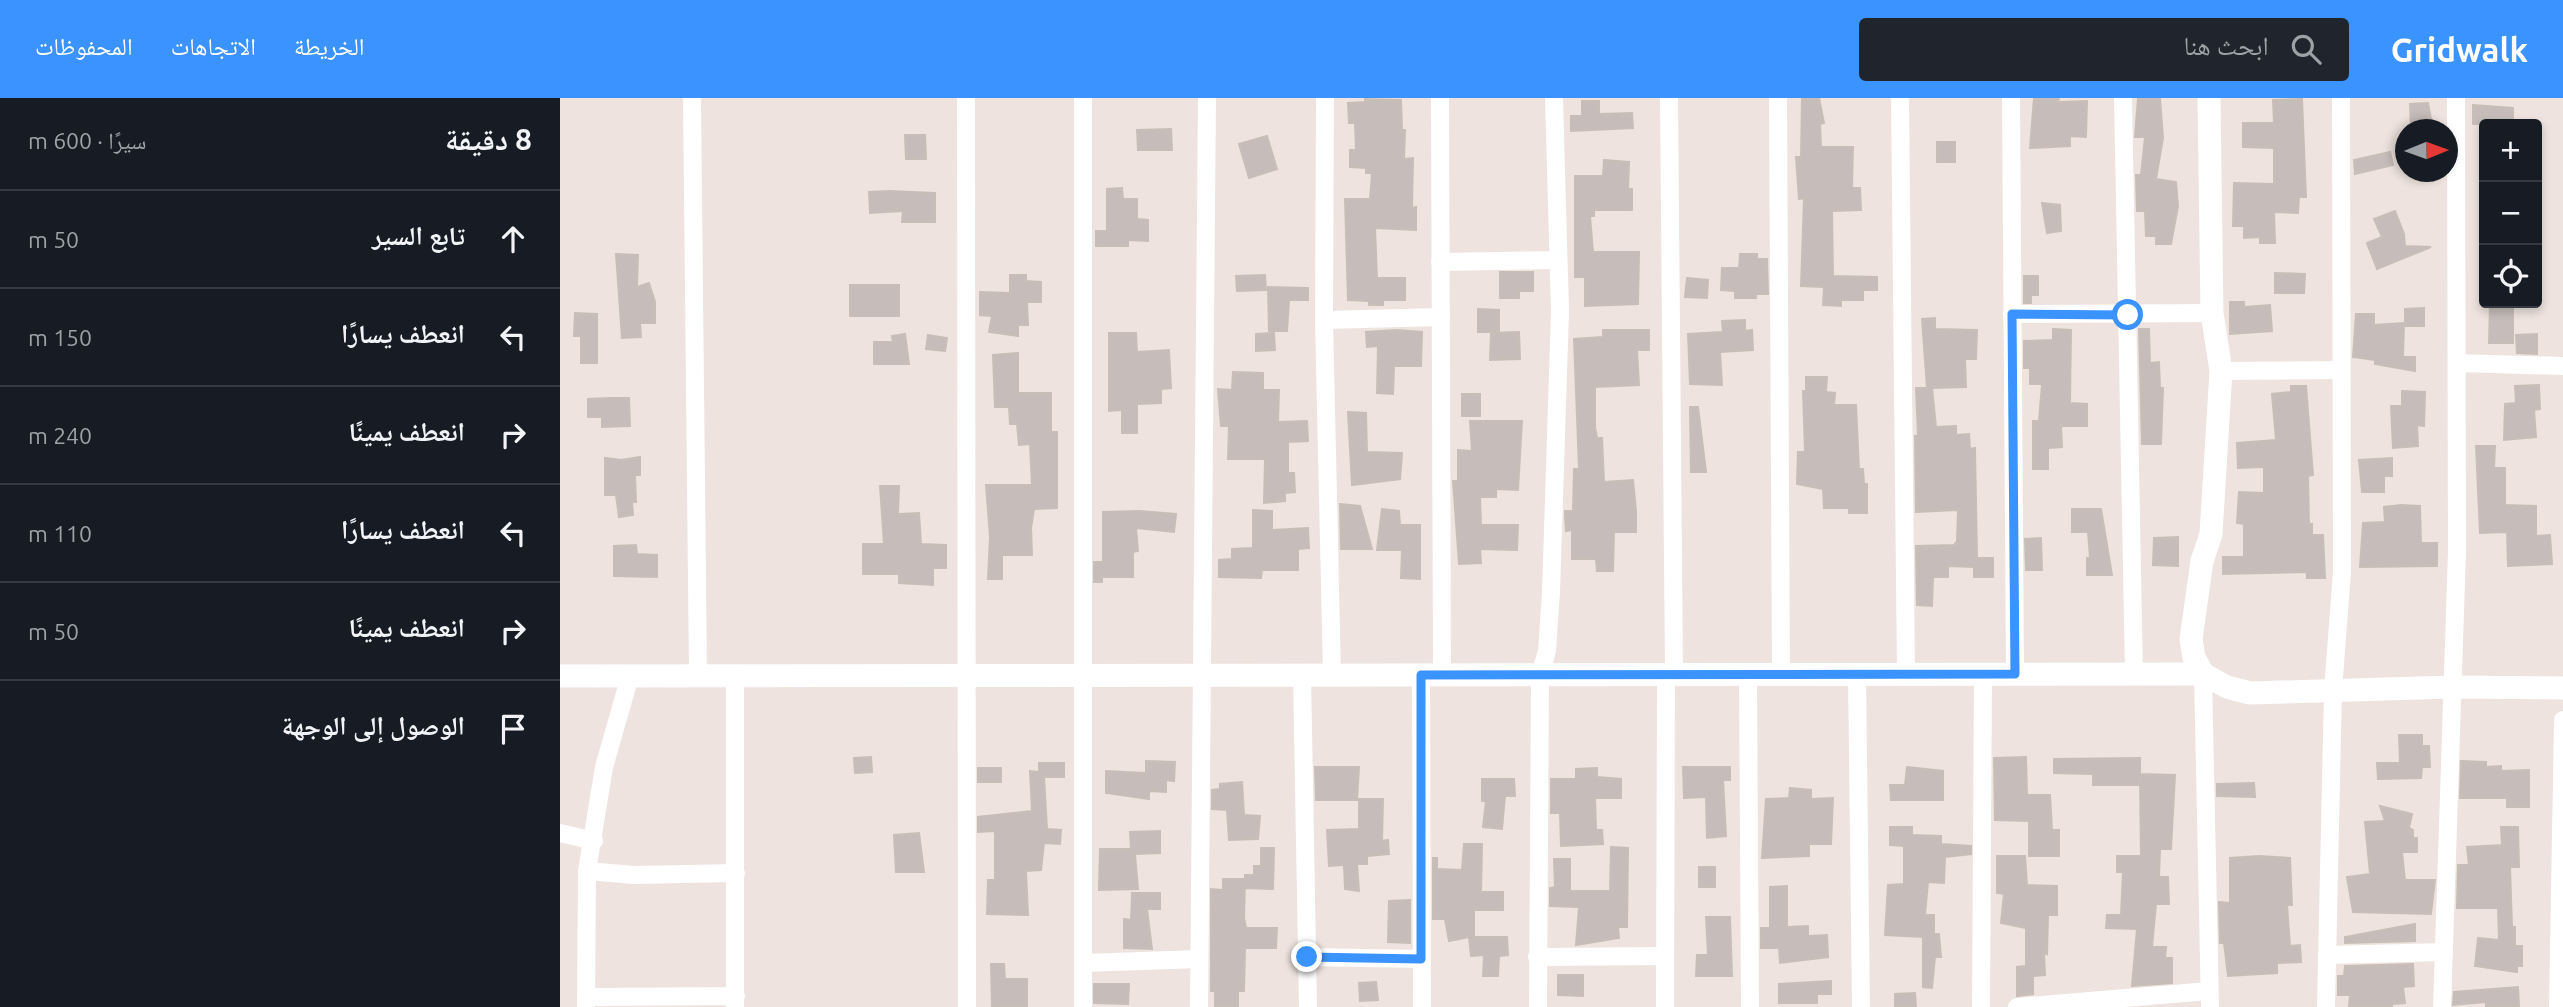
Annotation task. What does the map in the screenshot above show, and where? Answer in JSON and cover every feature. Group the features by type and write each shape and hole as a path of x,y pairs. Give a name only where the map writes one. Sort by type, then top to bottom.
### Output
{"street":[{"path":"692,98 698,676"},
{"path":"966,98 967,1007"},
{"path":"1083,98 1083,1007"},
{"path":"1199,1007 1207,98"},
{"path":"1325,98 1324,320 1332,675"},
{"path":"1422,1007 1421,959 1432,675 1441,317 1440,98"},
{"path":"1538,1007 1540,676 1547,651 1551,592 1560,311 1554,98"},
{"path":"1665,1007 1670,675 1669,98"},
{"path":"1778,98 1781,675"},
{"path":"1900,98 1906,675"},
{"path":"2011,98 2015,674"},
{"path":"2123,98 2134,674"},
{"path":"2017,1007 2209,999 2203,674 2194,658 2191,639 2202,561 2211,534 2221,371 2212,313 2209,98"},
{"path":"2326,1007 2333,690 2342,572 2340,98"},
{"path":"2442,1007 2452,687 2457,363 2456,98"},
{"path":"1440,262 1558,260"},
{"path":"2012,314 2212,313"},
{"path":"1324,320 1441,317"},
{"path":"2457,363 2563,366"},
{"path":"2221,371 2341,370"},
{"path":"1981,1007 1983,674"},
{"path":"560,676 2203,674 2227,687 2250,693 2452,687 2563,688"},
{"path":"1302,675 1308,1007"},
{"path":"1748,675 1750,1007"},
{"path":"1857,675 1861,1007"},
{"path":"630,676 604,767 587,872 586,1002 736,1002 735,676"},
{"path":"2558,1007 2561,988 2563,720"},
{"path":"560,833 594,841"},
{"path":"587,872 634,875 736,873"},
{"path":"2327,955 2444,952"},
{"path":"1537,957 1665,956"},
{"path":"1307,957 1421,959"},
{"path":"1084,963 1199,959"}],"building":[{"path":"1802,98 1819,98 1824,123 1820,124 1821,147 1853,147 1852,188 1860,188 1861,210 1832,211 1833,276 1877,277 1877,290 1863,290 1863,300 1841,300 1841,306 1823,305 1824,287 1801,286 1804,198 1799,199 1796,157 1801,157"},
{"path":"2034,98 2059,98 2058,102 2087,101 2086,137 2070,136 2070,146 2030,148"},
{"path":"2138,98 2160,98 2163,138 2156,179 2176,182 2178,206 2171,244 2156,244 2156,236 2146,236 2145,211 2137,211 2136,175 2141,175 2145,137 2135,137"},
{"path":"1365,99 1401,100 1402,130 1405,130 1404,159 1413,158 1412,208 1416,207 1416,230 1375,228 1377,278 1405,278 1405,300 1383,300 1383,305 1348,300 1345,199 1370,199 1372,173 1366,173 1366,168 1350,167 1350,150 1356,150 1355,123 1349,123 1348,103 1365,102"},
{"path":"2302,99 2306,197 2299,197 2298,213 2274,212 2275,243 2260,243 2260,237 2244,238 2244,226 2233,226 2234,183 2274,184 2274,148 2243,147 2243,123 2274,123 2273,100"},
{"path":"1582,101 1599,101 1599,114 1632,113 1633,128 1571,131 1571,116 1582,116"},
{"path":"2428,103 2431,119 2411,119 2410,104"},
{"path":"2473,105 2513,108 2513,119 2479,119 2479,124 2473,124"},
{"path":"1171,129 1172,150 1138,150 1137,130"},
{"path":"905,135 925,135 926,159 906,159"},
{"path":"1267,136 1277,169 1249,178 1239,144"},
{"path":"1937,142 1955,142 1955,162 1937,162"},
{"path":"2390,152 2393,165 2355,174 2354,160"},
{"path":"1604,160 1629,162 1628,189 1632,189 1632,210 1594,210 1594,216 1590,216 1593,252 1639,252 1638,304 1585,306 1585,277 1575,277 1575,176 1603,176"},
{"path":"1122,188 1123,199 1137,199 1137,219 1148,220 1148,241 1128,240 1128,246 1096,246 1096,231 1107,231 1107,189"},
{"path":"869,192 935,193 935,222 902,222 903,211 870,213"},
{"path":"2042,203 2060,205 2061,231 2047,233"},
{"path":"2395,211 2404,234 2405,246 2431,247 2377,269 2367,243 2382,237 2374,219"},
{"path":"616,254 638,255 637,287 649,283 655,302 655,323 640,323 641,337 622,338"},
{"path":"1740,254 1757,254 1757,259 1767,259 1768,294 1756,294 1756,298 1735,298 1735,291 1721,290 1722,268 1739,268"},
{"path":"1500,272 1533,272 1533,291 1519,291 1519,298 1500,298"},
{"path":"2275,273 2305,274 2304,293 2275,293"},
{"path":"1010,275 1026,275 1026,281 1041,282 1041,302 1027,302 1028,325 1018,325 1018,336 989,332 992,316 980,315 980,292 1010,293"},
{"path":"1265,275 1266,290 1237,291 1236,276"},
{"path":"2024,276 2038,276 2038,295 2031,295 2031,303 2024,303"},
{"path":"1687,278 1708,280 1707,298 1685,297"},
{"path":"850,285 899,285 899,316 850,316"},
{"path":"1268,287 1308,288 1308,300 1289,300 1287,331 1269,331"},
{"path":"2230,302 2244,302 2244,307 2270,305 2272,331 2230,334"},
{"path":"2424,308 2424,326 2405,326 2405,309"},
{"path":"2490,308 2513,308 2513,343 2489,343"},
{"path":"1478,309 1499,310 1499,332 1478,332"},
{"path":"575,313 597,314 597,363 581,363 581,336 574,336"},
{"path":"2356,314 2374,314 2374,325 2404,323 2403,357 2415,357 2415,371 2353,357"},
{"path":"1935,318 1935,329 1977,330 1976,359 1965,359 1966,387 1932,388 1936,427 1956,426 1956,435 1969,434 1970,449 1975,448 1977,558 1993,558 1993,577 1974,577 1974,567 1948,566 1948,577 1933,577 1932,606 1917,605 1916,546 1954,545 1957,541 1958,510 1916,512 1916,388 1927,388 1922,319"},
{"path":"1745,320 1745,331 1752,330 1753,350 1720,352 1722,385 1690,384 1688,334 1723,332 1722,321"},
{"path":"2053,329 2071,330 2070,403 2087,404 2087,426 2061,426 2062,447 2048,448 2048,469 2033,469 2033,421 2039,421 2042,384 2030,384 2030,368 2024,368 2024,341 2053,340"},
{"path":"2139,329 2149,329 2150,363 2159,362 2160,388 2163,388 2161,444 2142,444"},
{"path":"1603,330 1649,330 1649,350 1637,350 1639,385 1595,387 1595,427 1597,438 1602,438 1604,482 1633,480 1636,532 1614,532 1613,571 1597,571 1596,559 1572,559 1572,530 1566,531 1565,516 1565,511 1573,511 1574,469 1579,469 1574,339 1603,337"},
{"path":"1366,332 1422,332 1421,366 1394,366 1393,394 1377,393 1378,346 1367,347"},
{"path":"1519,332 1520,359 1490,360 1491,333"},
{"path":"1109,333 1136,333 1137,352 1169,350 1171,388 1161,389 1161,403 1137,404 1137,433 1122,433 1122,410 1109,411"},
{"path":"1274,333 1275,350 1256,351 1256,334"},
{"path":"905,334 909,364 874,364 874,342 893,342 892,336"},
{"path":"2537,334 2537,354 2517,353 2516,335"},
{"path":"928,335 947,338 945,351 926,349"},
{"path":"1018,353 1018,393 1051,393 1051,432 1057,432 1057,508 1034,509 1031,528 1032,555 1002,555 1002,579 988,579 990,537 986,485 1032,485 1030,444 1019,445 1017,424 1010,424 1009,407 995,407 993,355"},
{"path":"1233,372 1263,373 1263,390 1279,390 1278,422 1307,421 1308,441 1288,442 1288,473 1294,473 1295,492 1285,493 1285,501 1264,503 1265,459 1228,459 1229,426 1221,426 1218,389 1232,390"},
{"path":"1806,377 1827,377 1826,392 1835,393 1834,405 1856,405 1859,469 1863,469 1864,484 1867,484 1867,513 1849,513 1849,508 1824,508 1823,489 1797,484 1798,452 1805,452 1803,391 1806,391"},
{"path":"2539,385 2540,409 2534,410 2536,437 2504,440 2505,404 2516,403 2515,386"},
{"path":"2291,386 2306,386 2313,475 2308,476 2309,524 2312,524 2312,535 2323,535 2325,578 2307,578 2307,572 2223,574 2223,557 2244,557 2244,524 2237,523 2239,492 2264,493 2264,467 2238,468 2237,443 2276,440 2272,394 2291,392"},
{"path":"2402,391 2425,392 2424,426 2417,425 2418,446 2393,448 2391,406 2402,406"},
{"path":"1462,394 1480,394 1480,416 1462,416"},
{"path":"629,398 630,426 602,427 602,417 588,417 588,399"},
{"path":"1690,407 1698,407 1706,472 1691,472"},
{"path":"1348,412 1366,413 1367,452 1402,453 1400,479 1352,485"},
{"path":"1470,421 1522,421 1518,490 1496,489 1496,497 1480,497 1481,525 1518,525 1517,550 1480,549 1481,563 1459,564 1453,481 1458,481 1458,450 1472,451"},
{"path":"2476,446 2495,446 2494,468 2505,468 2505,505 2536,506 2536,536 2550,535 2552,564 2508,566 2507,532 2480,533"},
{"path":"640,457 640,475 635,475 636,502 632,502 633,515 619,517 616,495 605,495 605,458 621,460"},
{"path":"2392,458 2392,476 2384,476 2384,492 2362,492 2359,460"},
{"path":"880,486 899,486 898,514 919,513 921,544 946,545 946,568 933,568 933,585 899,583 899,574 863,574 863,544 884,544"},
{"path":"1340,504 1360,506 1372,549 1341,549"},
{"path":"2420,506 2421,543 2437,543 2437,566 2360,567 2363,523 2385,522 2384,507"},
{"path":"1382,509 1399,511 1400,525 1420,525 1420,579 1401,578 1402,550 1377,550"},
{"path":"2072,509 2101,509 2112,575 2087,575 2087,558 2090,558 2088,532 2072,532"},
{"path":"1253,510 1272,511 1272,530 1308,528 1309,548 1298,549 1298,570 1262,570 1261,578 1219,577 1219,560 1232,559 1232,549 1253,548"},
{"path":"1103,512 1176,514 1174,532 1136,528 1138,551 1133,552 1133,577 1102,577 1102,582 1094,582 1094,562 1103,562"},
{"path":"2178,537 2178,566 2153,565 2154,538"},
{"path":"2041,538 2042,570 2026,570 2025,539"},
{"path":"636,545 637,554 657,555 657,577 614,576 614,546"},
{"path":"2399,735 2422,735 2422,746 2429,746 2430,767 2422,767 2421,778 2378,779 2377,763 2400,763"},
{"path":"871,757 872,772 855,773 854,758"},
{"path":"2026,757 2027,795 2050,795 2052,830 2059,830 2059,856 2029,856 2029,821 1995,820 1994,758"},
{"path":"2140,758 2140,774 2175,775 2171,849 2160,849 2159,877 2168,877 2169,904 2156,904 2152,947 2166,947 2165,958 2172,958 2172,983 2132,986 2137,929 2106,928 2107,915 2121,915 2123,872 2117,872 2117,856 2141,856 2140,777 2140,785 2093,785 2093,774 2054,773 2054,759"},
{"path":"1146,761 1175,762 1174,781 1166,780 1166,792 1149,791 1149,799 1106,793 1106,771 1146,773"},
{"path":"2461,761 2486,762 2486,767 2501,766 2501,771 2529,770 2529,807 2507,807 2507,798 2460,798"},
{"path":"1039,763 1064,763 1064,777 1044,777 1047,829 1061,830 1060,844 1044,843 1041,870 1026,871 1028,915 987,914 988,880 995,880 995,831 978,832 978,817 1032,811 1030,771 1039,772"},
{"path":"1315,767 1359,767 1357,800 1316,800"},
{"path":"1683,767 1730,767 1730,780 1723,780 1726,836 1707,838 1706,797 1684,798"},
{"path":"1907,767 1943,771 1943,800 1891,800 1890,785 1905,785"},
{"path":"978,768 1001,768 1001,782 978,782"},
{"path":"1597,768 1597,777 1621,779 1621,798 1595,798 1596,830 1602,830 1603,844 1561,846 1560,813 1551,813 1551,779 1576,779 1576,769"},
{"path":"1482,779 1514,779 1515,796 1505,796 1502,829 1483,827 1486,801 1482,801"},
{"path":"1242,782 1244,815 1260,816 1258,839 1229,840 1227,810 1212,809 1212,790 1220,789 1220,784"},
{"path":"2254,783 2255,797 2217,796 2217,784"},
{"path":"1790,788 1811,790 1811,799 1833,798 1831,844 1809,844 1809,856 1762,858 1766,799 1789,798"},
{"path":"1359,799 1383,799 1382,841 1388,840 1389,854 1367,856 1367,864 1357,864 1359,891 1345,889 1344,865 1329,866 1327,830 1359,829"},
{"path":"2380,806 2412,814 2409,828 2413,830 2413,838 2417,838 2417,852 2402,852 2405,880 2435,880 2431,914 2353,912 2347,877 2370,874 2365,822 2385,821"},
{"path":"1890,827 1912,827 1912,835 1941,836 1941,844 1971,846 1971,854 1945,857 1944,883 1928,882 1925,915 1934,915 1934,934 1939,934 1941,957 1935,957 1932,988 1923,987 1923,937 1885,935 1888,885 1904,884 1904,846 1890,845"},
{"path":"2501,827 2518,827 2519,867 2510,867 2512,927 2515,927 2515,946 2522,946 2522,966 2517,966 2517,972 2475,966 2478,938 2499,940 2498,908 2457,908 2458,865 2469,865 2467,847 2502,845"},
{"path":"1160,831 1160,853 1135,854 1138,889 1099,890 1100,849 1131,849 1130,832"},
{"path":"919,833 924,872 896,872 894,835"},
{"path":"1464,844 1482,844 1481,892 1503,892 1503,910 1474,910 1474,937 1507,937 1508,955 1499,956 1498,976 1483,976 1484,955 1471,956 1469,937 1449,941 1445,919 1433,919 1433,858 1437,858 1437,869 1462,870"},
{"path":"1611,847 1628,848 1627,927 1618,927 1619,938 1576,945 1579,907 1550,906 1550,888 1555,887 1554,859 1570,859 1570,891 1610,891"},
{"path":"1261,848 1274,848 1273,889 1245,888 1245,875 1254,875 1254,866 1261,866"},
{"path":"1997,856 2025,856 2027,885 2057,886 2057,915 2048,915 2045,975 2033,976 2033,994 2017,996 2017,967 2026,966 2026,928 2001,923 2004,894 1997,893"},
{"path":"2230,858 2290,858 2292,905 2287,905 2290,946 2300,945 2301,962 2277,963 2277,973 2228,976 2224,943 2220,943 2219,902 2230,903"},
{"path":"1699,867 1715,867 1715,887 1699,887"},
{"path":"1223,879 1245,879 1246,928 1277,928 1276,948 1245,948 1244,991 1238,991 1238,1007 1215,1007 1215,991 1211,991 1211,889 1223,890"},
{"path":"1787,886 1787,927 1808,926 1808,936 1827,935 1828,957 1780,963 1779,948 1761,948 1761,928 1770,928 1770,887"},
{"path":"1132,893 1160,893 1160,909 1147,909 1152,949 1124,948 1124,919 1131,920"},
{"path":"1410,900 1410,943 1388,942 1389,901"},
{"path":"1706,917 1730,917 1732,976 1696,976 1697,955 1708,955"},
{"path":"2415,924 2415,941 2345,943 2345,937"},
{"path":"991,964 1004,964 1005,979 1027,979 1027,1007 992,1007"},
{"path":"2413,964 2414,986 2403,987 2405,1003 2392,1004 2392,1007 2349,1007 2350,995 2338,995 2338,976 2344,976 2345,966"},
{"path":"1558,975 1583,975 1583,996 1558,995"},
{"path":"1831,981 1831,994 1817,994 1817,1003 1779,1003 1779,984"},
{"path":"1376,982 1378,1000 1360,1001 1359,983"},
{"path":"1094,984 1129,984 1128,1004 1094,1003"},
{"path":"2518,987 2519,1006 2486,1007 2486,1002 2453,1005 2454,992"},
{"path":"1915,993 1916,1007 1895,1007 1895,994"}],"route":[{"path":"1307,957 1421,959 1421,675 2015,674 2012,314 2128,315"}]}
